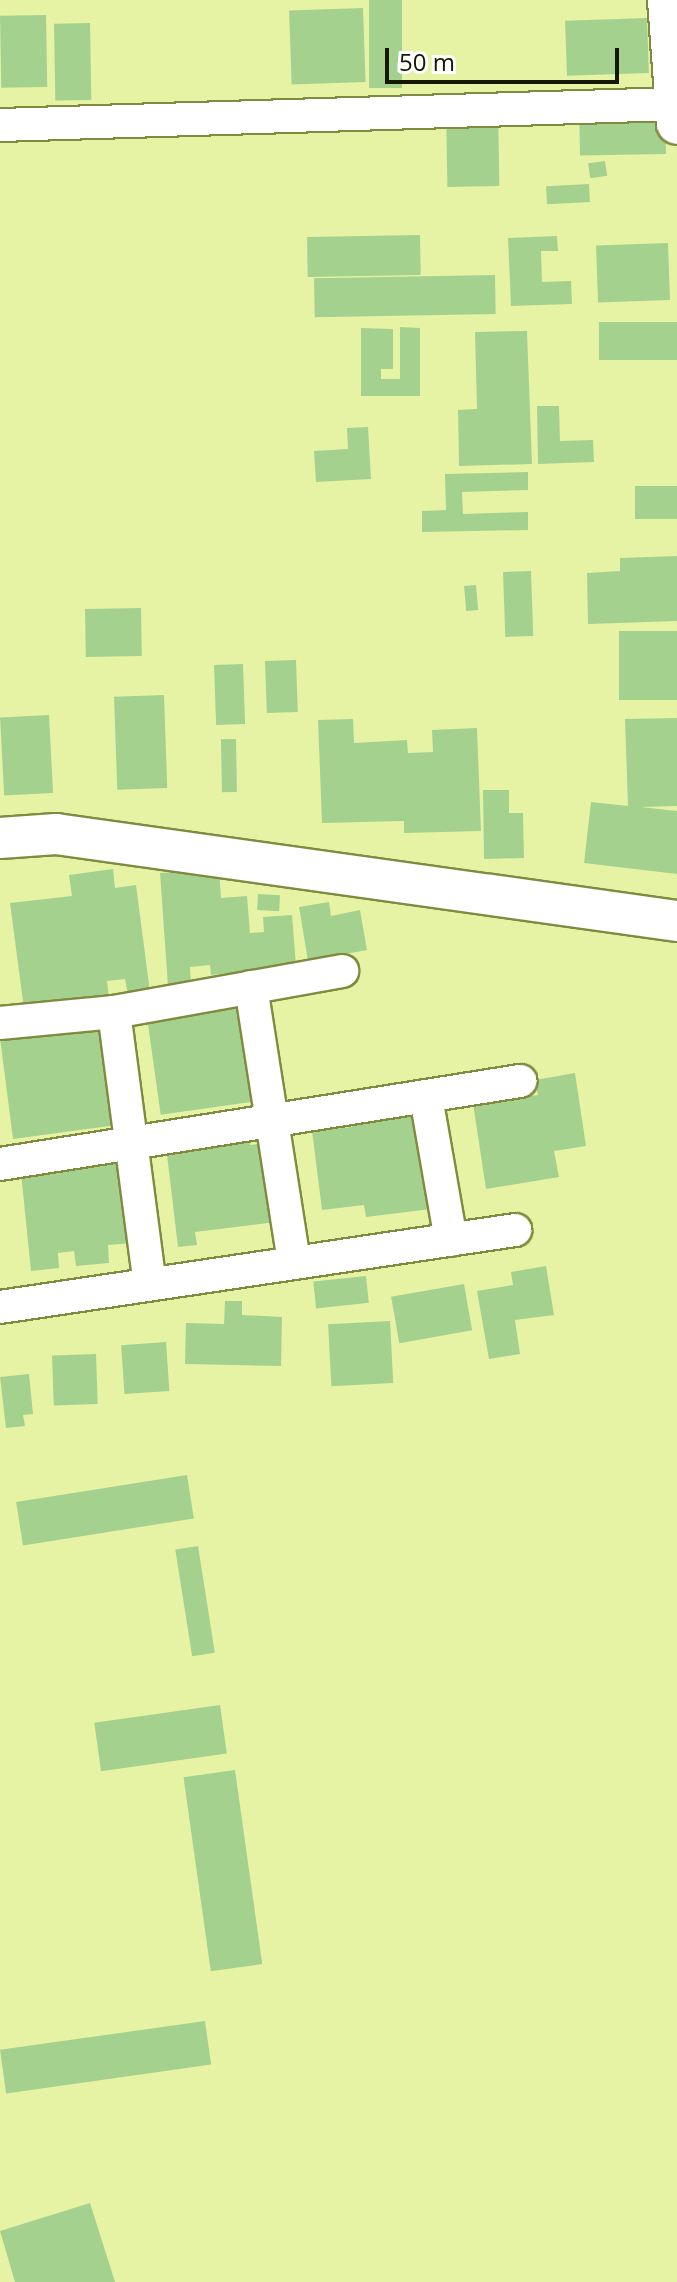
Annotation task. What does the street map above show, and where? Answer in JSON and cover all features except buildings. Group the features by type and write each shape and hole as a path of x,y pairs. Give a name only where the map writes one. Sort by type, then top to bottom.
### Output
{"street":[{"path":"0,125 676,114 672,25"},
{"path":"0,838 56,834 677,921"},
{"path":"0,1023 114,1012 342,971"},
{"path":"251,987 294,1263"},
{"path":"114,1012 150,1284"},
{"path":"0,1164 520,1081"},
{"path":"426,1097 451,1240"},
{"path":"1,1300 150,1284 515,1230"}]}
